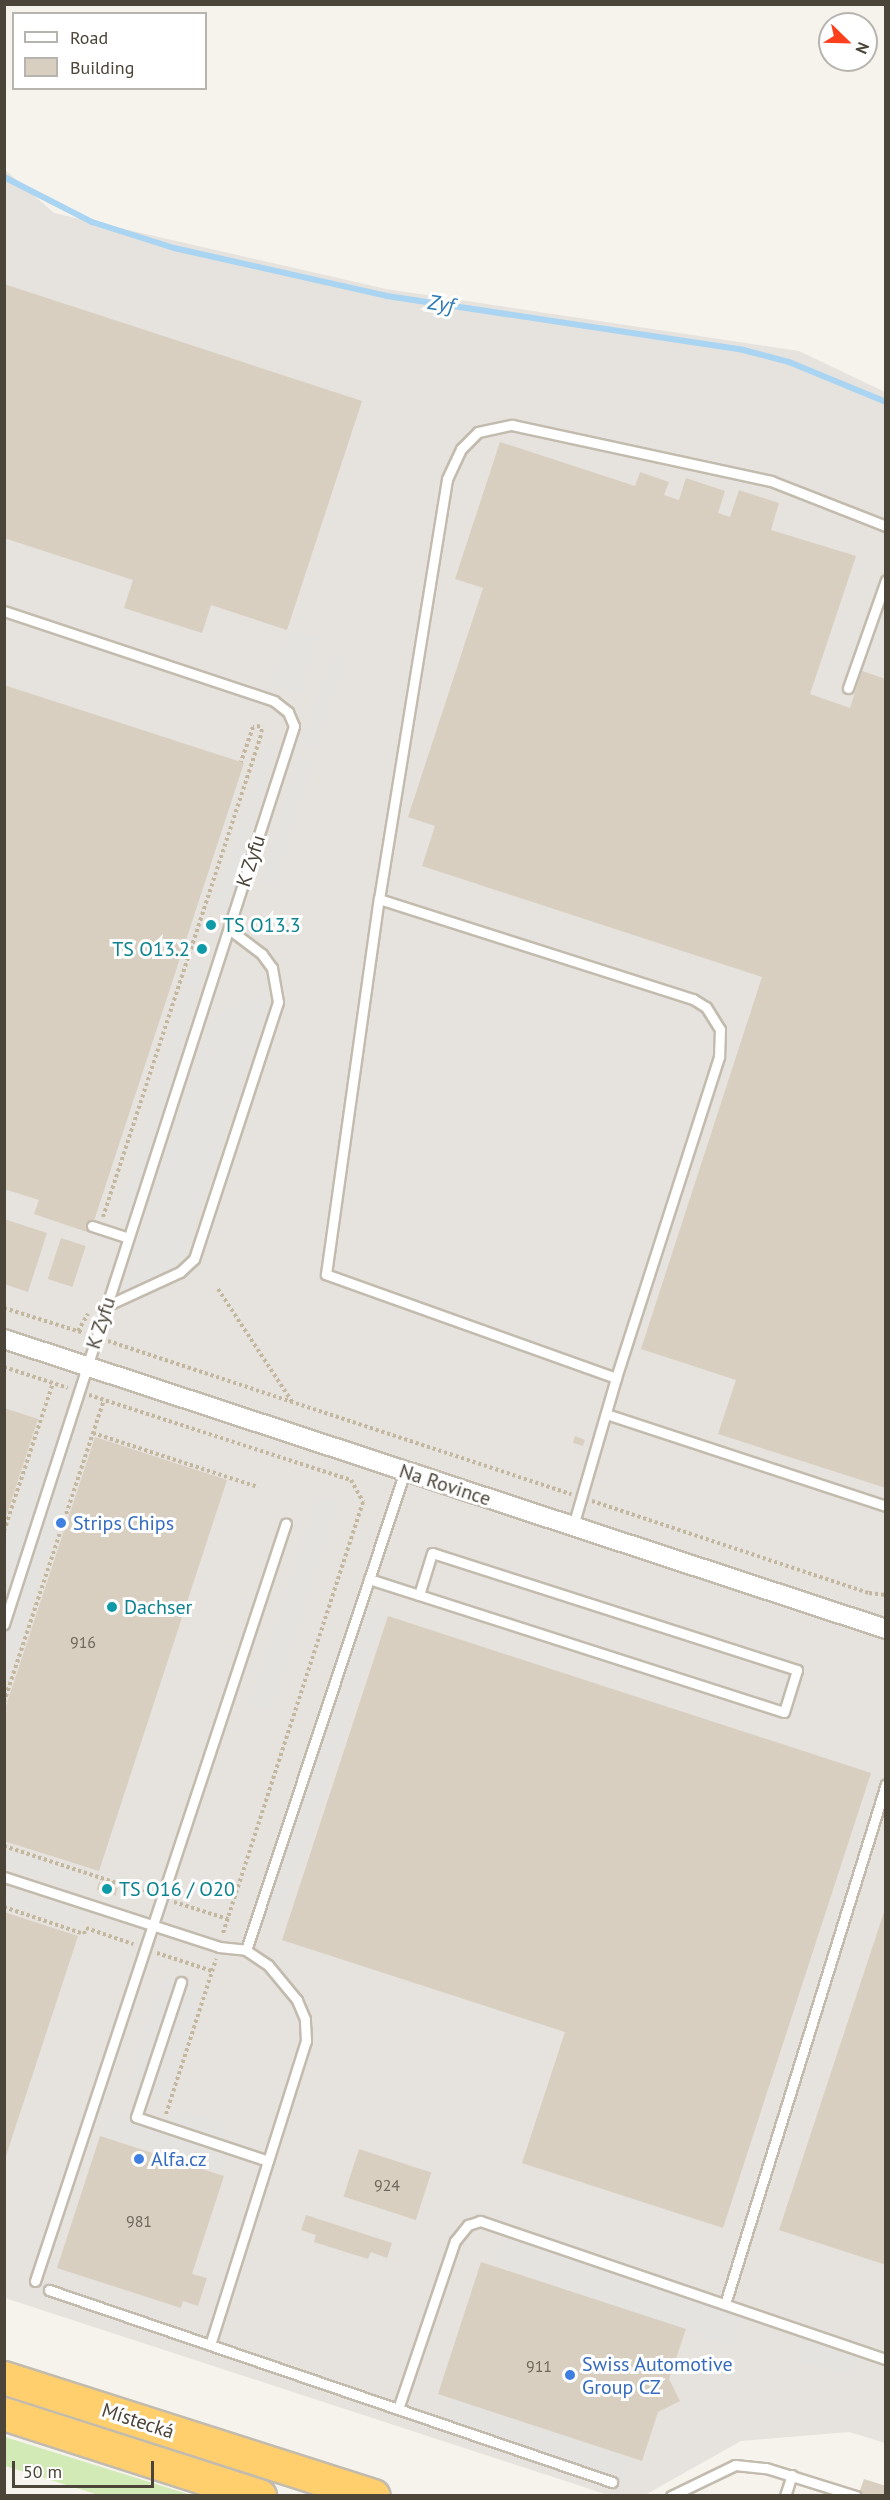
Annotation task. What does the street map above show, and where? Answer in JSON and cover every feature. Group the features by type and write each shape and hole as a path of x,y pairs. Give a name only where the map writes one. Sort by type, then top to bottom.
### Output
{"highway":[{"name":"Místecká","path":"4,2378 374,2496"},
{"name":"Místecká","path":"4,2414 260,2496"}],"street":[{"name":"Na Rovince","path":"4,1339 885,1629"}],"lane":[{"path":"616,1378 326,1274 379,899 447,479 461,449 478,432 512,425 771,481 885,526"},
{"path":"848,688 885,580"},
{"name":"K Zyfu","path":"4,611 274,702 290,715 294,730 4,1624"},
{"path":"379,899 693,999 714,1016 720,1029 719,1057 616,1378 573,1527"},
{"path":"106,1306 180,1272 194,1259 220,1181 278,994 272,968 262,954 229,928"},
{"path":"96,1227 128,1238"},
{"path":"606,1414 885,1506"},
{"path":"246,1950 405,1472"},
{"path":"35,2281 286,1523"},
{"path":"369,1579 784,1712 797,1670 432,1553 419,1595"},
{"path":"725,2304 885,1784"},
{"path":"4,1877 219,1947 246,1950 268,1965 297,2000 305,2019 306,2041 210,2345"},
{"path":"181,1982 136,2117 268,2161"},
{"path":"398,2409 455,2241 468,2224 480,2221 885,2359"},
{"path":"49,2290 612,2482"},
{"path":"671,2496 735,2465 792,2475 850,2495"},
{"path":"785,2496 792,2475"}],"path":[{"path":"96,1227 252,763 263,729 260,726 253,727 242,761 252,763"},
{"path":"218,1289 293,1404"},
{"path":"78,1331 90,1305"},
{"path":"4,1308 869,1593 885,1594"},
{"path":"4,1531 53,1383"},
{"path":"4,1702 104,1400"},
{"path":"93,1433 258,1487"},
{"path":"4,1846 228,1918"},
{"path":"4,1907 84,1934"}],"shaded area":[{"path":"4,169 54,213 386,289 799,351 885,392 885,2443 849,2432 741,2441 645,2495 608,2495 5,2298"},
{"path":"287,630 317,640 300,693 270,683"},
{"path":"333,655 347,660 315,748 301,743"},
{"path":"263,745 276,749 227,912 213,908"},
{"path":"298,756 312,760 276,887 262,883"},
{"path":"191,960 205,964 132,1219 118,1215"},
{"path":"268,989 269,998 184,1256 172,1268 120,1295 210,1020"},
{"path":"71,1433 85,1437 5,1687 5,1637"},
{"path":"39,1435 58,1442 5,1608 5,1542"},
{"path":"317,1495 339,1502 271,1711 249,1704"},
{"path":"361,1603 387,1612 281,1920 255,1911"},
{"path":"5,1849 90,1877 85,1891 4,1864"},
{"path":"5,1888 85,1914 80,1928 4,1903"},
{"path":"160,1977 203,1990 170,2099 127,2086"},
{"path":"172,2107 226,2124 219,2145 226,2158 221,2173 99,2135 108,2109 165,2127"},
{"path":"506,2229 745,2311 733,2346 494,2264"},
{"path":"807,2332 860,2349 851,2377 798,2360"},
{"path":"452,2399 630,2457 623,2480 612,2482 443,2424"}],"green space":[{"path":"4,2437 191,2495 99,2495 5,2466"}],"building":[{"path":"4,284 362,401 287,630 211,605 202,633 124,608 133,580 4,538"},
{"path":"500,442 635,486 640,472 669,482 664,495 679,500 686,478 725,491 718,513 730,517 739,490 779,503 771,530 856,556 810,694 850,708 862,671 886,679 886,1488 718,1434 736,1380 641,1349 762,977 422,866 435,826 408,817 483,588 455,579"},
{"path":"4,685 244,763 90,1233 34,1214 39,1200 4,1189"},
{"name":"TS O13.3","path":"210,916 216,918 212,933 205,931"},
{"name":"TS O13.2","path":"201,941 208,943 204,957 197,955"},
{"path":"4,1219 47,1233 28,1292 4,1284"},
{"path":"61,1238 86,1246 72,1287 48,1279"},
{"path":"4,1408 38,1419 5,1520 4,1520"},
{"path":"575,1436 585,1440 583,1446 573,1443"},
{"name":"Dachser","path":"95,1437 227,1480 99,1871 4,1841 4,1712"},
{"path":"388,1616 871,1773 723,2228 522,2163 565,2032 282,1940"},
{"name":"TS O16 / O20","path":"99,1882 118,1888 116,1896 97,1890"},
{"path":"886,1909 886,2265 779,2230"},
{"path":"4,1912 78,1936 5,2159 4,2159"},
{"path":"100,2136 224,2176 192,2274 207,2278 198,2306 183,2301 181,2308 57,2268"},
{"path":"359,2149 431,2172 416,2220 344,2197"},
{"path":"306,2215 392,2243 387,2258 371,2252 368,2259 314,2242 316,2235 301,2230"},
{"path":"481,2262 686,2329 669,2379 680,2401 658,2412 642,2461 438,2394"},
{"path":"864,2479 886,2486 886,2496 858,2496"}],"waterway":[{"name":"Zyf","path":"4,177 92,222 174,248 387,296 743,350 789,362 886,402"}],"place":[{"name":"TS O13.3","path":"211,925"},
{"name":"TS O13.2","path":"202,949"},
{"name":"Strips Chips","path":"61,1523"},
{"name":"Dachser","path":"112,1607"},
{"name":"TS O16 / O20","path":"107,1889"},
{"name":"Alfa.cz","path":"139,2159"},
{"name":"Swiss Automotive Group CZ","path":"570,2375"}]}
